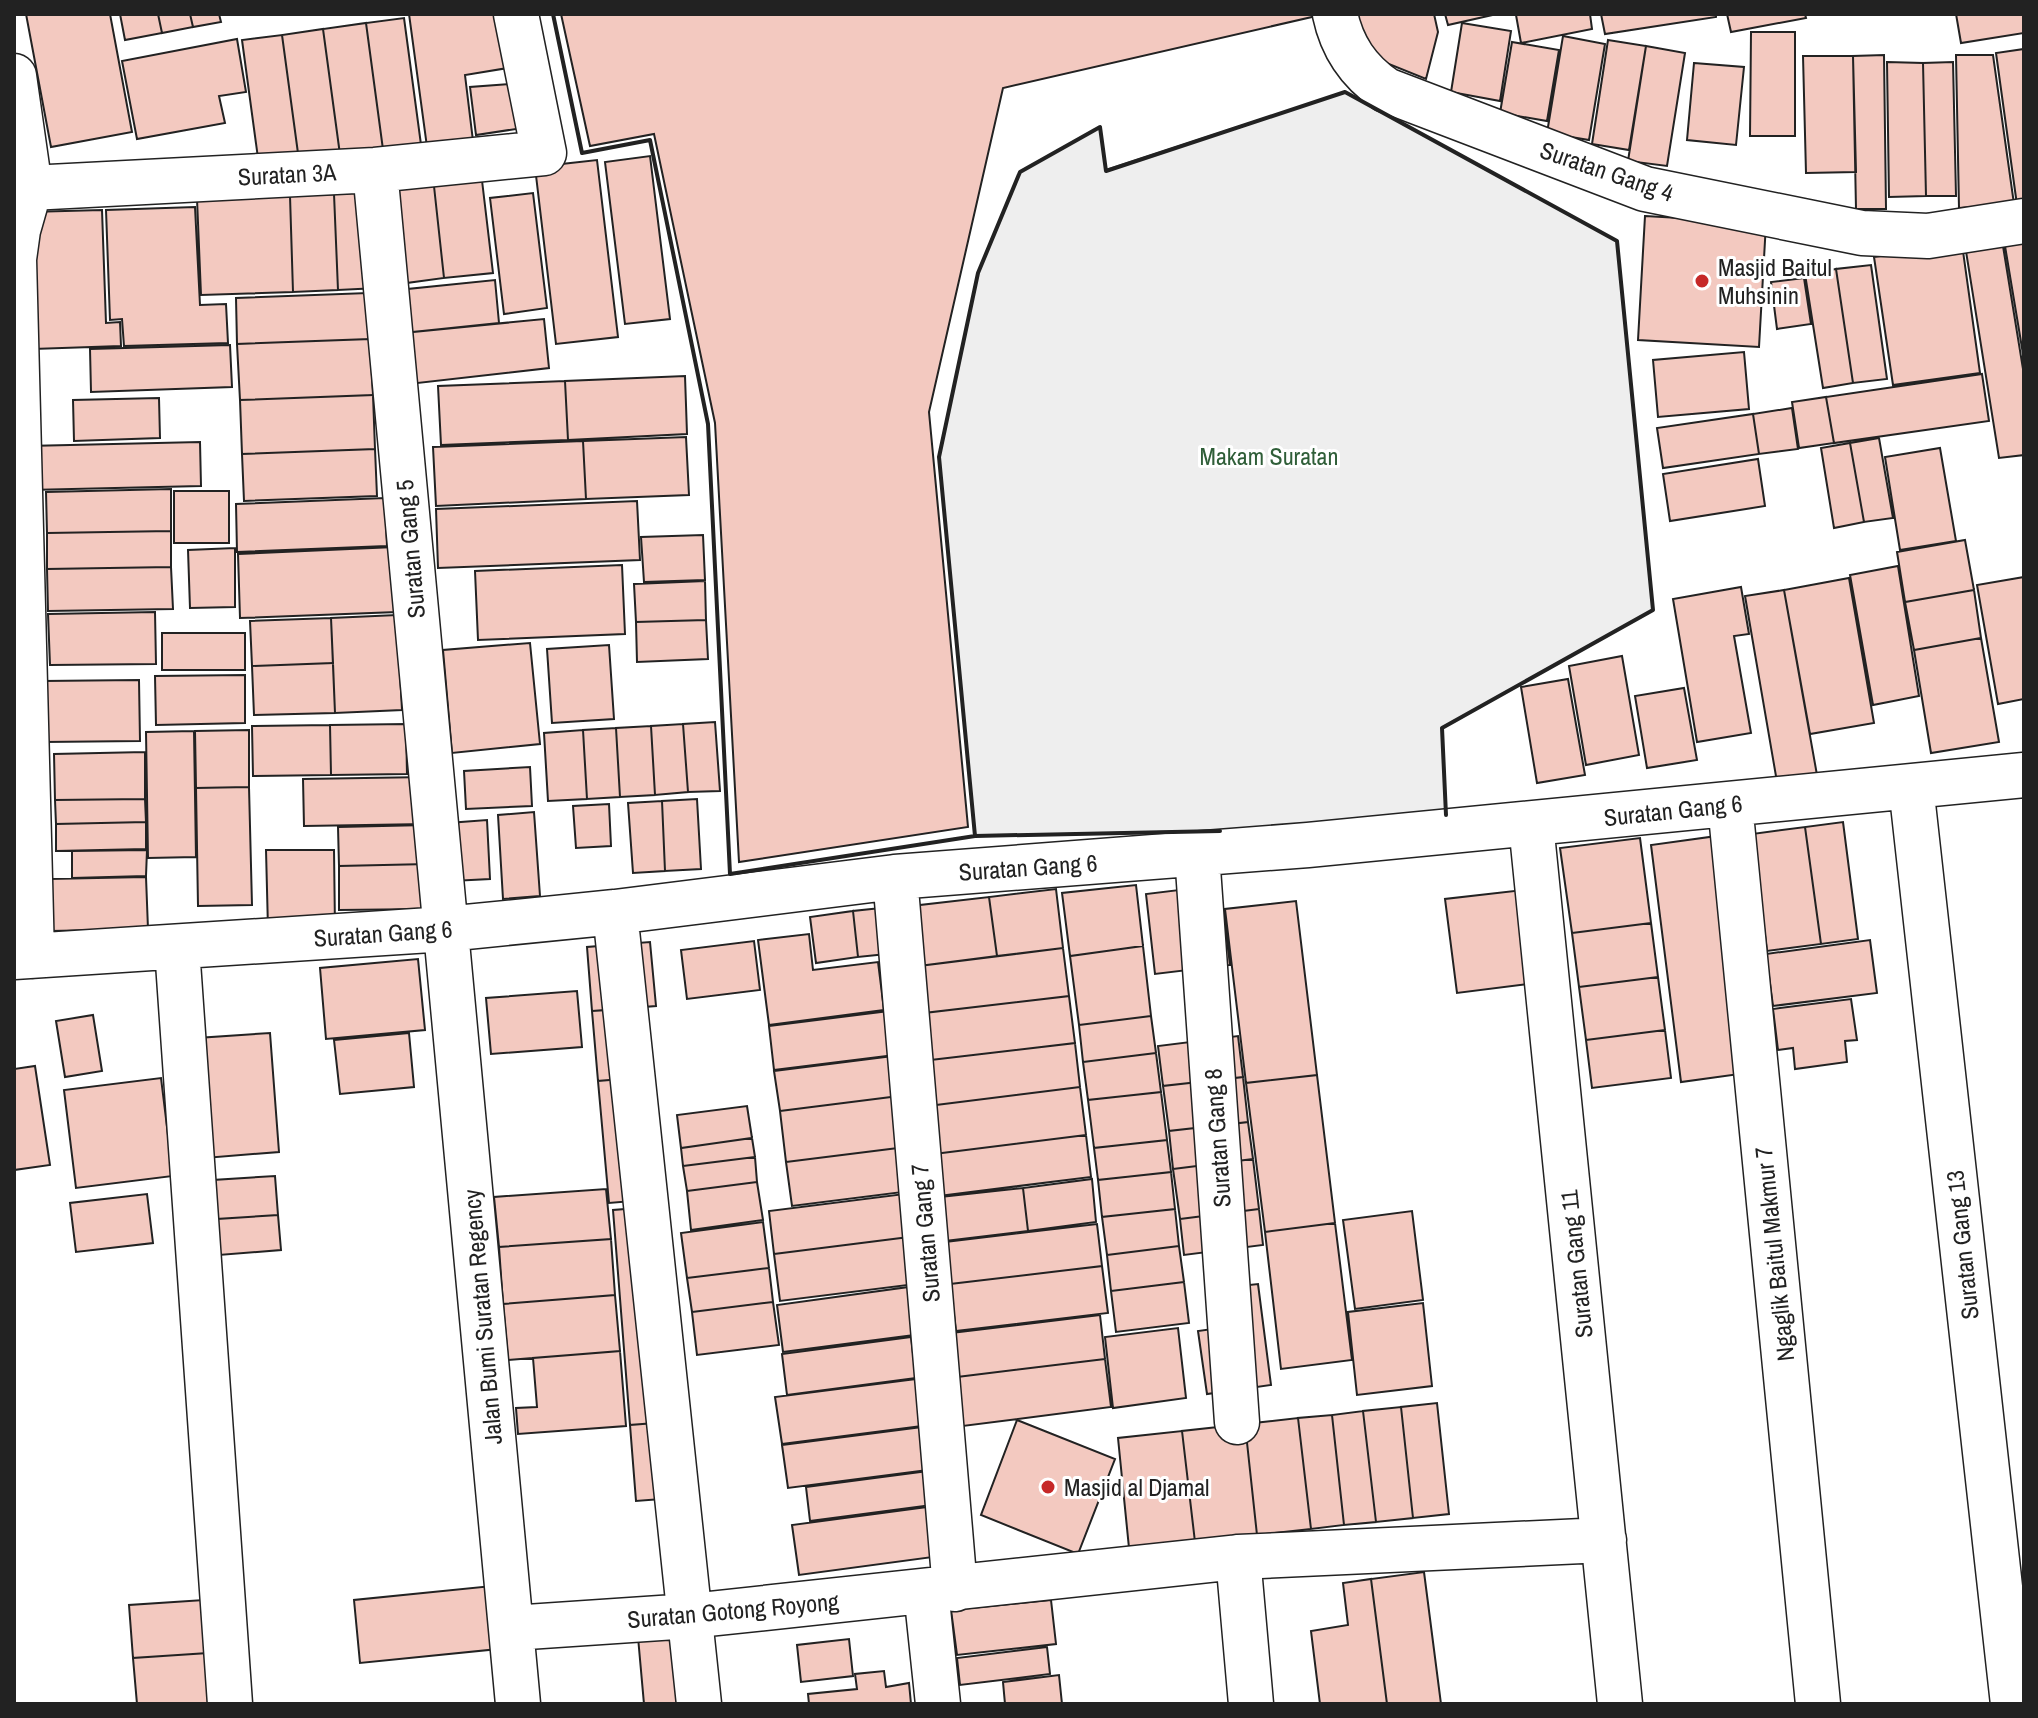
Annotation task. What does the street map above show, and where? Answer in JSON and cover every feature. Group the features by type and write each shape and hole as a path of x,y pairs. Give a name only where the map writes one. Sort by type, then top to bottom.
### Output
{"street":[{"name":"Suratan 3A","path":"30,188 375,170 544,153 516,14"},
{"name":"Suratan Gang 4","path":"1335,14 1350,56 1367,77 1386,90 1645,189 1862,233 1928,236 2024,221"},
{"path":"14,76 30,188 18,230 14,259 23,956"},
{"name":"Suratan Gang 5","path":"375,170 446,929"},
{"name":"Suratan Gang 6","path":"23,956 446,929 615,912 895,877 1531,824 2024,775"},
{"name":"Suratan Gang 13","path":"1911,786 2013,1704"},
{"name":"Ngaglik Baitul Makmur 7","path":"1730,804 1818,1704"},
{"name":"Suratan Gang 11","path":"1531,824 1620,1704"},
{"name":"Suratan Gang 8","path":"1197,854 1237,1422"},
{"name":"Suratan Gang 7","path":"895,877 940,1590 938,1704"},
{"path":"615,912 699,1704"},
{"name":"Jalan Bumi Suratan Regency","path":"446,929 518,1704"},
{"path":"177,948 230,1704"},
{"name":"Suratan Gotong Royong","path":"512,1628 690,1616 1238,1557 1604,1540"},
{"path":"1238,1557 1251,1704"}],"green space":[{"name":"Makam Suratan","path":"1345,92 1617,241 1653,610 1442,728 1446,820 1295,829 975,836 939,457 978,273 1020,172 1100,127 1106,170"}],"building":[{"path":"26,14 110,14 132,132 51,147"},
{"path":"120,14 158,14 162,33 125,40"},
{"path":"158,14 190,14 193,27 162,33"},
{"path":"190,14 219,14 221,22 193,27"},
{"path":"409,14 511,14 520,66 465,75 473,141 427,147"},
{"path":"561,14 1325,14 1003,88 929,412 968,827 739,862 715,423 654,134 590,146"},
{"path":"1347,14 1434,14 1438,32 1426,79 1354,50"},
{"path":"1445,14 1497,14 1448,25"},
{"path":"1590,14 1592,29 1521,43 1516,15"},
{"path":"1601,14 1716,14 1716,17 1605,34"},
{"path":"1727,14 1805,14 1806,18 1731,32"},
{"path":"1956,14 2024,14 2024,33 1961,43"},
{"path":"404,18 422,152 384,157 366,23"},
{"path":"366,23 384,157 341,162 323,29"},
{"path":"1462,23 1511,31 1500,101 1451,92"},
{"path":"323,29 341,162 300,168 282,35"},
{"path":"1751,32 1795,32 1795,136 1750,136"},
{"path":"282,35 300,168 260,173 242,40"},
{"path":"1563,36 1605,44 1589,140 1547,133"},
{"path":"237,39 246,92 219,96 225,123 137,139 122,61"},
{"path":"1608,40 1646,46 1629,150 1592,144"},
{"path":"1512,42 1559,50 1547,121 1500,113"},
{"path":"1646,46 1685,53 1667,166 1628,161"},
{"path":"2024,49 2024,204 2017,205 1996,53"},
{"path":"1884,55 1886,209 1856,209 1853,56"},
{"path":"1956,55 1993,55 2014,204 1959,208"},
{"path":"1803,56 1853,56 1856,172 1806,173"},
{"path":"1887,62 1923,63 1926,196 1889,197"},
{"path":"1953,62 1956,196 1926,196 1923,63"},
{"path":"1694,63 1744,67 1736,145 1687,140"},
{"path":"525,83 529,127 476,135 470,87"},
{"path":"650,156 670,319 625,324 605,162"},
{"path":"597,160 618,337 556,344 535,167"},
{"path":"481,172 493,273 444,278 433,177"},
{"path":"433,177 444,278 399,284 387,183"},
{"path":"374,192 378,288 338,290 334,194"},
{"path":"533,193 547,308 504,314 490,198"},
{"path":"334,194 338,290 293,292 290,196"},
{"path":"290,196 293,292 201,295 197,199"},
{"path":"195,207 200,305 226,304 228,343 124,346 122,319 110,320 106,210"},
{"path":"102,210 106,323 120,322 121,346 33,349 28,212"},
{"name":"Masjid Baitul Muhsinin","path":"1645,216 1766,223 1759,347 1638,340"},
{"path":"2024,236 2024,360 2004,240"},
{"path":"2002,240 2024,375 2024,455 1999,458 1965,245"},
{"path":"1962,244 1980,373 1893,385 1874,257"},
{"path":"1871,265 1887,379 1853,383 1836,269"},
{"path":"1836,269 1853,383 1823,388 1805,274"},
{"path":"1804,278 1811,324 1777,329 1771,282"},
{"path":"495,280 499,323 403,333 398,290"},
{"path":"368,293 370,339 237,344 236,298"},
{"path":"544,319 549,368 409,384 403,333"},
{"path":"370,339 373,395 240,400 237,344"},
{"path":"230,345 232,387 91,392 90,349"},
{"path":"1744,352 1749,409 1658,417 1653,360"},
{"path":"1982,374 1989,421 1834,443 1826,397"},
{"path":"685,376 687,434 568,440 565,381"},
{"path":"565,381 568,440 441,445 438,386"},
{"path":"373,395 375,449 242,454 240,400"},
{"path":"1826,397 1834,443 1799,448 1792,402"},
{"path":"159,398 160,438 74,441 73,400"},
{"path":"1792,408 1798,449 1759,454 1753,414"},
{"path":"1753,414 1759,454 1663,468 1657,428"},
{"path":"686,437 689,495 586,499 583,441"},
{"path":"1879,438 1893,518 1864,522 1850,443"},
{"path":"583,441 586,499 436,506 433,447"},
{"path":"200,442 201,486 29,490 27,446"},
{"path":"1850,443 1864,522 1834,528 1821,448"},
{"path":"1940,448 1956,541 1900,550 1885,457"},
{"path":"375,449 377,496 244,501 242,454"},
{"path":"1758,459 1765,506 1670,521 1663,474"},
{"path":"171,489 171,531 47,533 46,492"},
{"path":"174,491 229,491 229,543 174,543"},
{"path":"385,498 387,546 237,552 236,504"},
{"path":"637,501 640,560 438,568 436,509"},
{"path":"171,531 171,567 47,569 47,533"},
{"path":"703,535 705,580 644,582 641,537"},
{"path":"1965,540 1974,590 1905,602 1897,552"},
{"path":"395,547 397,612 240,618 238,554"},
{"path":"235,548 235,607 190,608 188,550"},
{"path":"622,565 625,634 478,640 475,571"},
{"path":"1898,566 1919,696 1873,705 1850,575"},
{"path":"171,567 173,609 48,611 47,569"},
{"path":"2024,577 2024,699 1998,704 1977,585"},
{"path":"1849,578 1874,723 1810,734 1784,590"},
{"path":"705,581 706,620 636,622 634,584"},
{"path":"1741,587 1749,634 1734,636 1751,733 1697,742 1673,599"},
{"path":"1784,590 1817,775 1777,782 1745,596"},
{"path":"1974,590 1981,638 1914,650 1905,602"},
{"path":"155,612 156,664 50,665 48,614"},
{"path":"397,615 402,710 335,713 331,618"},
{"path":"331,618 333,663 252,666 250,621"},
{"path":"706,620 708,659 637,662 636,622"},
{"path":"162,633 245,633 245,670 162,670"},
{"path":"1981,638 1999,742 1931,753 1914,650"},
{"path":"530,643 540,744 452,753 443,650"},
{"path":"609,645 614,719 552,723 547,649"},
{"path":"1622,656 1639,755 1586,765 1569,666"},
{"path":"333,663 335,713 254,715 252,666"},
{"path":"245,675 245,723 156,725 155,676"},
{"path":"1568,679 1585,775 1537,783 1521,687"},
{"path":"139,680 140,741 44,742 43,681"},
{"path":"1684,688 1697,760 1647,768 1635,696"},
{"path":"715,722 720,791 688,792 683,724"},
{"path":"406,724 407,774 331,775 330,725"},
{"path":"683,724 688,792 655,795 651,726"},
{"path":"330,725 331,775 253,776 252,726"},
{"path":"651,726 655,795 620,797 616,728"},
{"path":"616,728 620,797 587,799 583,730"},
{"path":"249,730 249,787 196,788 195,731"},
{"path":"583,730 587,799 548,801 544,733"},
{"path":"194,731 196,857 148,858 146,732"},
{"path":"145,752 145,799 55,800 54,754"},
{"path":"530,767 532,806 466,809 464,771"},
{"path":"426,777 427,824 304,826 303,779"},
{"path":"249,787 252,905 198,906 196,788"},
{"path":"145,799 146,822 56,824 55,800"},
{"path":"697,799 701,869 665,871 662,801"},
{"path":"662,801 665,871 633,873 628,803"},
{"path":"609,804 611,846 576,848 573,806"},
{"path":"534,812 540,896 503,899 498,815"},
{"path":"487,820 490,879 452,881 448,823"},
{"path":"146,822 146,849 56,851 56,824"},
{"path":"1843,822 1858,939 1821,944 1805,827"},
{"path":"427,825 428,864 339,866 338,827"},
{"path":"1805,827 1821,944 1767,951 1752,834"},
{"path":"1717,836 1747,1073 1681,1082 1651,845"},
{"path":"1640,838 1651,923 1572,933 1560,848"},
{"path":"147,850 146,876 72,878 72,851"},
{"path":"266,850 334,850 335,928 268,929"},
{"path":"428,864 428,909 339,910 339,866"},
{"path":"146,877 148,929 50,931 48,879"},
{"path":"1136,885 1143,946 1070,956 1062,893"},
{"path":"1220,885 1230,965 1155,974 1146,894"},
{"path":"1056,889 1063,948 997,956 989,897"},
{"path":"1523,890 1535,983 1457,993 1445,899"},
{"path":"989,897 997,956 911,967 903,907"},
{"path":"1296,901 1317,1075 1246,1083 1225,909"},
{"path":"890,907 896,953 858,957 853,911"},
{"path":"853,911 858,957 816,963 810,917"},
{"path":"1651,923 1658,977 1579,987 1572,933"},
{"path":"809,934 813,970 878,962 884,1010 769,1025 758,940"},
{"path":"1870,940 1877,993 1773,1006 1766,954"},
{"path":"754,941 760,990 687,999 681,950"},
{"path":"650,942 656,1006 592,1011 587,947"},
{"path":"1143,946 1151,1016 1079,1025 1070,956"},
{"path":"1063,948 1069,996 916,1014 911,967"},
{"path":"418,959 425,1030 326,1039 320,968"},
{"path":"1658,977 1665,1030 1586,1040 1579,987"},
{"path":"577,991 582,1047 491,1054 486,998"},
{"path":"1069,996 1075,1043 922,1061 916,1014"},
{"path":"1851,999 1857,1040 1845,1041 1847,1062 1795,1069 1793,1048 1778,1050 1773,1009"},
{"path":"639,1008 645,1077 598,1081 592,1011"},
{"path":"897,1010 903,1054 774,1070 769,1026"},
{"path":"93,1015 102,1071 65,1077 56,1021"},
{"path":"1151,1016 1156,1053 1083,1062 1079,1025"},
{"path":"1665,1030 1671,1078 1592,1088 1586,1040"},
{"path":"270,1033 279,1152 205,1158 197,1038"},
{"path":"409,1033 414,1087 340,1094 334,1040"},
{"path":"1238,1036 1243,1077 1163,1086 1158,1046"},
{"path":"1075,1043 1080,1087 928,1106 922,1061"},
{"path":"1156,1053 1161,1092 1088,1100 1083,1062"},
{"path":"893,1056 899,1096 780,1111 774,1071"},
{"path":"35,1066 50,1165 14,1170 14,1069"},
{"path":"1317,1075 1335,1223 1265,1232 1246,1083"},
{"path":"645,1077 656,1199 609,1203 598,1081"},
{"path":"1243,1077 1248,1122 1169,1131 1163,1086"},
{"path":"161,1078 173,1176 76,1188 64,1090"},
{"path":"1080,1087 1086,1135 934,1154 928,1106"},
{"path":"1161,1092 1167,1140 1094,1148 1088,1100"},
{"path":"899,1096 906,1147 786,1162 780,1111"},
{"path":"747,1106 752,1138 681,1148 677,1115"},
{"path":"1248,1122 1253,1159 1173,1169 1169,1131"},
{"path":"1086,1135 1091,1177 939,1196 934,1154"},
{"path":"752,1138 755,1157 683,1166 681,1148"},
{"path":"1167,1140 1171,1172 1098,1180 1094,1148"},
{"path":"906,1147 911,1191 792,1206 786,1162"},
{"path":"755,1157 757,1182 687,1191 683,1166"},
{"path":"1253,1159 1259,1209 1180,1219 1173,1169"},
{"path":"1171,1172 1175,1209 1102,1217 1098,1180"},
{"path":"275,1176 278,1215 217,1219 213,1180"},
{"path":"1092,1179 1096,1222 1028,1231 1023,1188"},
{"path":"757,1182 763,1220 691,1230 687,1191"},
{"path":"1023,1188 1028,1231 945,1241 940,1197"},
{"path":"606,1189 611,1239 499,1247 494,1197"},
{"path":"147,1194 153,1243 76,1252 70,1203"},
{"path":"904,1194 909,1237 774,1254 769,1211"},
{"path":"664,1206 681,1421 630,1425 613,1210"},
{"path":"1175,1209 1179,1246 1107,1255 1102,1217"},
{"path":"1259,1209 1263,1245 1184,1255 1180,1219"},
{"path":"1412,1211 1423,1300 1355,1309 1343,1220"},
{"path":"278,1215 281,1250 219,1255 217,1219"},
{"path":"763,1222 769,1268 687,1278 681,1233"},
{"path":"1335,1223 1352,1360 1281,1369 1265,1232"},
{"path":"1097,1224 1102,1266 950,1284 945,1242"},
{"path":"909,1237 916,1284 780,1301 774,1254"},
{"path":"611,1239 615,1295 503,1304 499,1247"},
{"path":"1179,1246 1184,1282 1111,1291 1107,1255"},
{"path":"1102,1266 1108,1313 956,1331 950,1284"},
{"path":"769,1268 773,1302 692,1312 687,1278"},
{"path":"1184,1282 1189,1323 1116,1332 1111,1291"},
{"path":"1258,1284 1271,1385 1207,1394 1198,1331 1227,1327 1222,1288"},
{"path":"916,1286 922,1334 783,1352 777,1305"},
{"path":"615,1295 620,1351 508,1360 503,1304"},
{"path":"773,1302 779,1345 697,1355 692,1312"},
{"path":"1423,1303 1432,1386 1357,1395 1348,1312"},
{"path":"1100,1315 1105,1359 957,1377 951,1333"},
{"path":"1178,1328 1186,1398 1113,1408 1105,1337"},
{"path":"911,1337 916,1378 787,1395 782,1354"},
{"path":"620,1351 626,1426 518,1434 516,1408 537,1407 533,1358"},
{"path":"1105,1359 1111,1407 963,1426 957,1377"},
{"path":"916,1379 922,1426 782,1444 775,1397"},
{"path":"1437,1403 1449,1514 1413,1518 1401,1407"},
{"path":"1401,1407 1413,1518 1376,1522 1363,1411"},
{"path":"1363,1411 1376,1522 1344,1525 1332,1415"},
{"path":"1332,1415 1344,1525 1311,1529 1298,1418"},
{"path":"1298,1418 1311,1529 1257,1535 1245,1424"},
{"name":"Masjid al Djamal","path":"1017,1420 1115,1459 1078,1554 981,1515"},
{"path":"681,1421 687,1497 636,1501 630,1425"},
{"path":"1245,1424 1257,1535 1195,1542 1182,1431"},
{"path":"922,1427 928,1470 788,1488 782,1445"},
{"path":"1182,1431 1195,1542 1129,1548 1118,1438"},
{"path":"928,1471 932,1505 810,1521 806,1487"},
{"path":"927,1507 933,1557 799,1575 792,1525"},
{"path":"1424,1572 1441,1704 1387,1704 1371,1579"},
{"path":"1371,1579 1387,1704 1320,1704 1311,1631 1348,1625 1343,1583"},
{"path":"492,1586 498,1649 360,1663 354,1600"},
{"path":"219,1599 223,1652 133,1658 129,1605"},
{"path":"1051,1600 1056,1644 957,1655 951,1610"},
{"path":"697,1632 704,1704 644,1704 638,1637"},
{"path":"849,1639 853,1676 801,1682 797,1645"},
{"path":"1047,1647 1050,1674 960,1685 957,1658"},
{"path":"223,1652 227,1704 137,1704 133,1658"},
{"path":"884,1671 886,1687 909,1683 911,1704 809,1704 808,1694 857,1689 855,1674"},
{"path":"1059,1675 1062,1704 1005,1704 1003,1682"}],"wall":[{"path":"553,14 582,153 650,140 708,424 730,874 975,836 1220,831"},
{"path":"975,836 939,457 978,273 1020,172 1100,127 1106,171 1345,92 1617,241 1653,610 1442,728 1446,815"}],"place":[{"name":"Masjid Baitul Muhsinin","path":"1702,281"},
{"name":"Masjid al Djamal","path":"1048,1487"}]}
